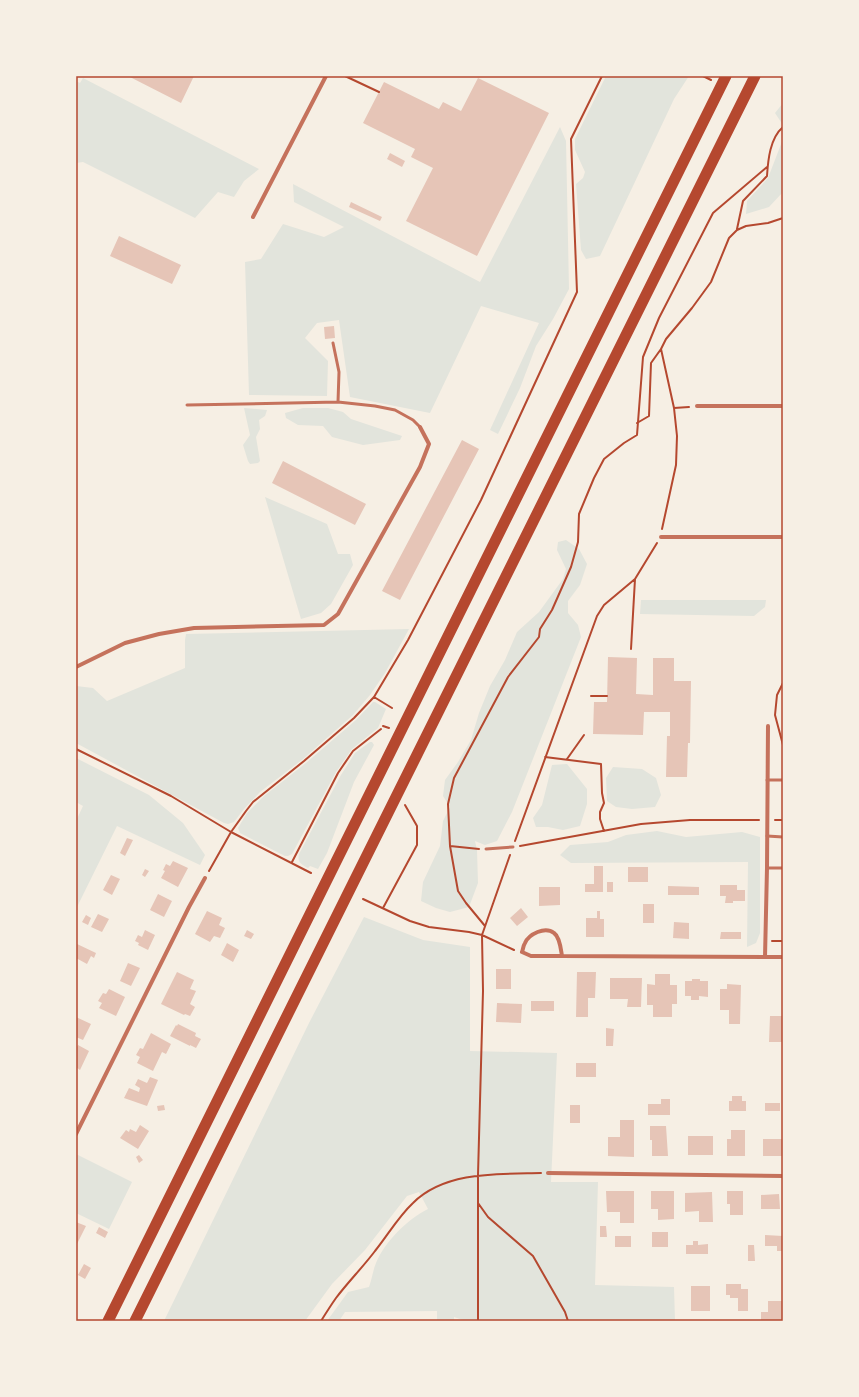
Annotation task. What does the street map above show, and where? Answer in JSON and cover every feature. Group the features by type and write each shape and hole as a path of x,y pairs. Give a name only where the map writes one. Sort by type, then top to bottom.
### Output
{"highway":[{"path":"108,1321 726,76"},
{"path":"135,1321 756,76"}],"street":[{"path":"253,217 326,76"},
{"path":"697,406 783,406"},
{"path":"76,667 125,643 158,634 194,628 324,625 338,614 420,467 429,444 420,427"},
{"path":"660,537 783,537"},
{"path":"765,957 768,868 768,726"},
{"path":"76,1134 189,907 205,878"},
{"path":"562,956 558,939 554,933 546,931 538,932 529,937 522,952 532,956 783,957"},
{"path":"548,1173 783,1176"}],"lane":[{"path":"333,343 339,372 338,402"},
{"path":"186,405 338,402 395,410 413,420 420,427"},
{"path":"768,780 783,780"},
{"path":"767,836 783,837"},
{"path":"486,849 512,847"},
{"path":"768,868 783,868"}],"path":[{"path":"345,76 379,92"},
{"path":"205,878 231,832 246,811 258,798 354,718 374,697 408,640 481,500 578,292 571,139 602,76"},
{"path":"737,230 743,201 767,176 768,158 778,132 783,127"},
{"path":"485,926 458,891 450,846 448,804 454,778 508,677 539,637 540,629 552,610 571,567 578,542 579,514 594,478 604,459 624,443 637,436 643,357 659,318 713,213 767,167"},
{"path":"637,423 649,416 651,363 666,339 711,282 729,238 737,230 746,226 768,223 783,218"},
{"path":"478,1321 478,1175 483,990 482,935 512,847 597,616 604,605 635,579 660,537 676,465 677,436 674,408 661,349"},
{"path":"674,408 697,406"},
{"path":"631,649 635,579"},
{"path":"783,683 777,695 775,715 783,745"},
{"path":"591,696 607,696"},
{"path":"374,697 392,708"},
{"path":"292,862 338,773 353,751 381,729"},
{"path":"567,759 584,735"},
{"path":"76,749 171,796 231,832 311,873"},
{"path":"545,757 600,764 604,804 600,812 600,819 604,831"},
{"path":"383,908 417,845 417,826 403,803"},
{"path":"512,847 641,824 690,820 783,820"},
{"path":"450,846 471,849 486,849"},
{"path":"363,899 410,922 429,927 482,935 511,949 522,952"},
{"path":"321,1321 336,1298 376,1250 399,1217 414,1202 430,1190 450,1182 478,1175 548,1173"},
{"path":"478,1203 488,1217 533,1256 565,1312 568,1321"}],"shaded area":[{"path":"606,76 689,76 674,99 600,256 586,259 581,250 576,184 583,178 585,172 575,150 575,139"},
{"path":"83,78 259,169 244,181 234,197 218,192 195,218 83,162 76,163 76,81 80,83"},
{"path":"783,103 783,125 775,113"},
{"path":"560,127 566,141 569,289 536,346 520,388 498,434 490,430 539,323 481,306 430,413 350,397 339,320 317,323 305,338 328,361 327,396 249,395 245,262 261,259 283,224 324,237 344,227 294,202 293,184 480,282"},
{"path":"783,139 783,192 769,207 746,214 747,201 768,178"},
{"path":"244,408 267,410 265,416 259,420 260,429 256,437 260,461 258,463 250,464 243,445 250,435"},
{"path":"303,408 328,408 343,412 351,419 402,436 400,440 363,445 332,437 323,426 298,425 286,418 285,413"},
{"path":"265,497 327,524 338,554 350,554 353,565 331,604 321,613 301,619"},
{"path":"566,540 579,549 587,564 580,585 568,601 568,613 578,625 581,637 512,812 497,841 485,845 475,841 477,850 478,883 469,907 450,912 436,908 421,901 423,882 440,846 443,821 450,807 443,796 445,780 471,740 479,713 490,686 505,660 517,632 539,612 563,579 566,569 557,550 558,542"},
{"path":"641,600 766,600 765,607 754,616 640,614"},
{"path":"409,629 385,673 370,695 353,715 303,759 260,792 234,822 228,824 224,823 76,743 76,686 93,688 107,701 185,668 186,634"},
{"path":"373,702 386,709 378,728 352,749 336,772 292,854 285,856 240,833 238,828 247,813 264,796 306,763 356,720"},
{"path":"370,742 374,745 354,782 327,853 318,869 310,866 308,868 300,862 299,854 341,775 355,753"},
{"path":"76,758 149,795 183,823 205,855 200,865 117,826 76,909 76,821 83,806 76,802"},
{"path":"567,764 587,789 587,804 580,826 563,830 548,827 536,827 533,818 542,805 552,765"},
{"path":"613,767 642,769 656,778 661,795 655,807 632,809 616,807 607,801 606,778"},
{"path":"657,831 686,837 742,832 760,837 760,933 756,943 747,947 748,862 571,863 560,855 570,845 608,842 626,835"},
{"path":"364,917 423,940 470,947 470,1051 557,1053 551,1182 598,1182 595,1285 674,1287 675,1321 466,1321 454,1317 454,1321 437,1321 437,1311 345,1312 339,1321 327,1321 348,1292 369,1287 376,1263 391,1239 405,1225 420,1213 428,1209 419,1192 407,1196 365,1250 332,1284 305,1321 164,1321 309,1023"},
{"path":"76,1154 132,1182 109,1229 76,1213"}],"building":[{"path":"128,76 194,76 181,103"},
{"path":"478,78 549,113 477,256 406,221 433,168 411,157 415,149 363,123 384,82 439,109 443,102 461,111"},
{"path":"390,153 405,161 402,167 387,159"},
{"path":"351,202 382,217 380,221 349,207"},
{"path":"119,236 181,265 172,284 110,256"},
{"path":"334,326 335,338 325,339 324,327"},
{"path":"462,440 479,449 400,600 382,591"},
{"path":"283,461 366,504 355,525 272,483"},
{"path":"608,657 637,658 636,694 653,695 653,658 674,658 674,681 691,681 690,743 688,743 687,777 666,777 667,736 670,736 670,712 644,712 643,735 593,734 594,702 607,702"},
{"path":"127,838 133,840 125,856 120,853"},
{"path":"173,861 188,868 178,887 161,878 165,871 163,870 166,864 170,866"},
{"path":"594,866 603,866 603,892 585,892 585,884 594,884"},
{"path":"628,867 648,867 648,882 628,882"},
{"path":"145,869 149,871 145,877 142,875"},
{"path":"111,875 120,879 112,895 103,890"},
{"path":"607,882 613,882 613,892 607,892"},
{"path":"720,885 737,885 737,890 745,890 745,901 725,903 726,896 720,896"},
{"path":"668,886 699,887 699,895 668,895"},
{"path":"539,887 560,887 560,905 539,906"},
{"path":"158,894 172,901 164,917 150,910"},
{"path":"643,904 654,904 654,923 643,923"},
{"path":"521,908 528,917 517,926 510,918"},
{"path":"207,911 222,918 219,925 225,928 220,938 214,936 210,942 195,934"},
{"path":"597,911 600,911 600,919 604,919 604,937 586,937 586,918 597,918"},
{"path":"98,914 109,919 102,932 91,927"},
{"path":"86,915 91,918 88,925 82,922"},
{"path":"674,922 689,923 689,939 673,938"},
{"path":"145,930 155,935 148,950 138,945 139,943 135,941 138,935 142,937"},
{"path":"247,930 254,934 251,939 244,936"},
{"path":"721,932 741,932 741,939 720,939"},
{"path":"227,943 239,950 233,962 221,955"},
{"path":"77,944 96,953 94,958 91,956 87,964 76,958"},
{"path":"128,963 140,968 131,986 120,981"},
{"path":"496,969 511,969 511,989 496,989"},
{"path":"177,972 194,980 190,989 196,991 190,1004 195,1007 190,1016 184,1015 161,1004"},
{"path":"577,972 596,972 595,998 588,998 588,1017 576,1017"},
{"path":"655,974 670,974 670,985 677,985 677,1004 672,1004 672,1017 653,1017 653,1005 647,1005 647,984 655,985"},
{"path":"610,978 642,978 641,1007 627,1007 628,999 610,999"},
{"path":"692,979 708,981 708,997 699,996 699,1000 691,1000 691,996 685,996 685,981 692,981"},
{"path":"727,984 741,985 740,1024 729,1024 729,1010 720,1010 720,989 727,989"},
{"path":"109,989 125,997 116,1016 99,1008 102,1003 98,1001 103,993 106,994"},
{"path":"531,1001 554,1001 554,1011 531,1011"},
{"path":"497,1003 522,1004 521,1023 496,1022"},
{"path":"770,1016 783,1016 783,1042 769,1042"},
{"path":"76,1017 91,1024 83,1040 76,1037"},
{"path":"178,1024 196,1033 195,1036 201,1039 196,1048 170,1036"},
{"path":"606,1028 614,1029 613,1046 606,1046"},
{"path":"151,1033 171,1044 166,1054 162,1052 153,1071 137,1063 140,1057 136,1055 140,1048 143,1049"},
{"path":"78,1045 89,1051 80,1070 76,1067 76,1049"},
{"path":"576,1063 596,1063 596,1077 576,1077"},
{"path":"150,1077 158,1080 147,1106 124,1098 129,1088 139,1092 140,1088 135,1085 138,1079 147,1083"},
{"path":"732,1096 742,1096 742,1101 746,1101 746,1111 729,1111 729,1101 732,1101"},
{"path":"661,1099 670,1099 670,1115 648,1115 648,1104 661,1104"},
{"path":"765,1103 780,1103 780,1111 765,1111"},
{"path":"164,1105 165,1110 158,1111 157,1106"},
{"path":"570,1105 580,1105 580,1123 570,1123"},
{"path":"620,1120 634,1120 634,1157 608,1156 608,1137 620,1137"},
{"path":"140,1125 149,1131 138,1149 120,1138 126,1130 129,1132 130,1129 136,1132"},
{"path":"650,1126 666,1126 668,1156 652,1156"},
{"path":"731,1130 745,1130 745,1156 727,1156 727,1139 731,1139"},
{"path":"688,1136 713,1136 713,1155 688,1155"},
{"path":"763,1139 783,1139 783,1156 763,1156"},
{"path":"139,1155 143,1160 139,1163 136,1157"},
{"path":"606,1191 634,1191 634,1223 620,1223 620,1212 607,1212"},
{"path":"651,1191 674,1191 674,1219 658,1220 658,1209 651,1209"},
{"path":"727,1191 743,1191 743,1215 730,1215 730,1204 727,1204"},
{"path":"712,1192 713,1222 699,1222 699,1211 685,1212 685,1193"},
{"path":"779,1194 780,1209 761,1209 761,1195"},
{"path":"76,1222 86,1226 76,1246"},
{"path":"600,1226 606,1226 607,1237 600,1237"},
{"path":"99,1227 108,1232 105,1238 96,1233"},
{"path":"652,1232 668,1232 668,1247 652,1247"},
{"path":"765,1235 783,1236 783,1251 777,1251 777,1246 765,1246"},
{"path":"615,1236 631,1236 631,1247 615,1247"},
{"path":"693,1241 698,1241 698,1245 708,1244 708,1254 686,1254 686,1245 693,1245"},
{"path":"748,1245 754,1245 755,1261 748,1261"},
{"path":"84,1264 91,1268 85,1279 78,1275"},
{"path":"726,1284 741,1284 741,1289 748,1289 748,1311 738,1311 738,1298 730,1298 730,1295 726,1295"},
{"path":"691,1286 710,1286 710,1311 691,1311"},
{"path":"768,1301 783,1301 783,1321 761,1321 761,1312 768,1312"}]}
